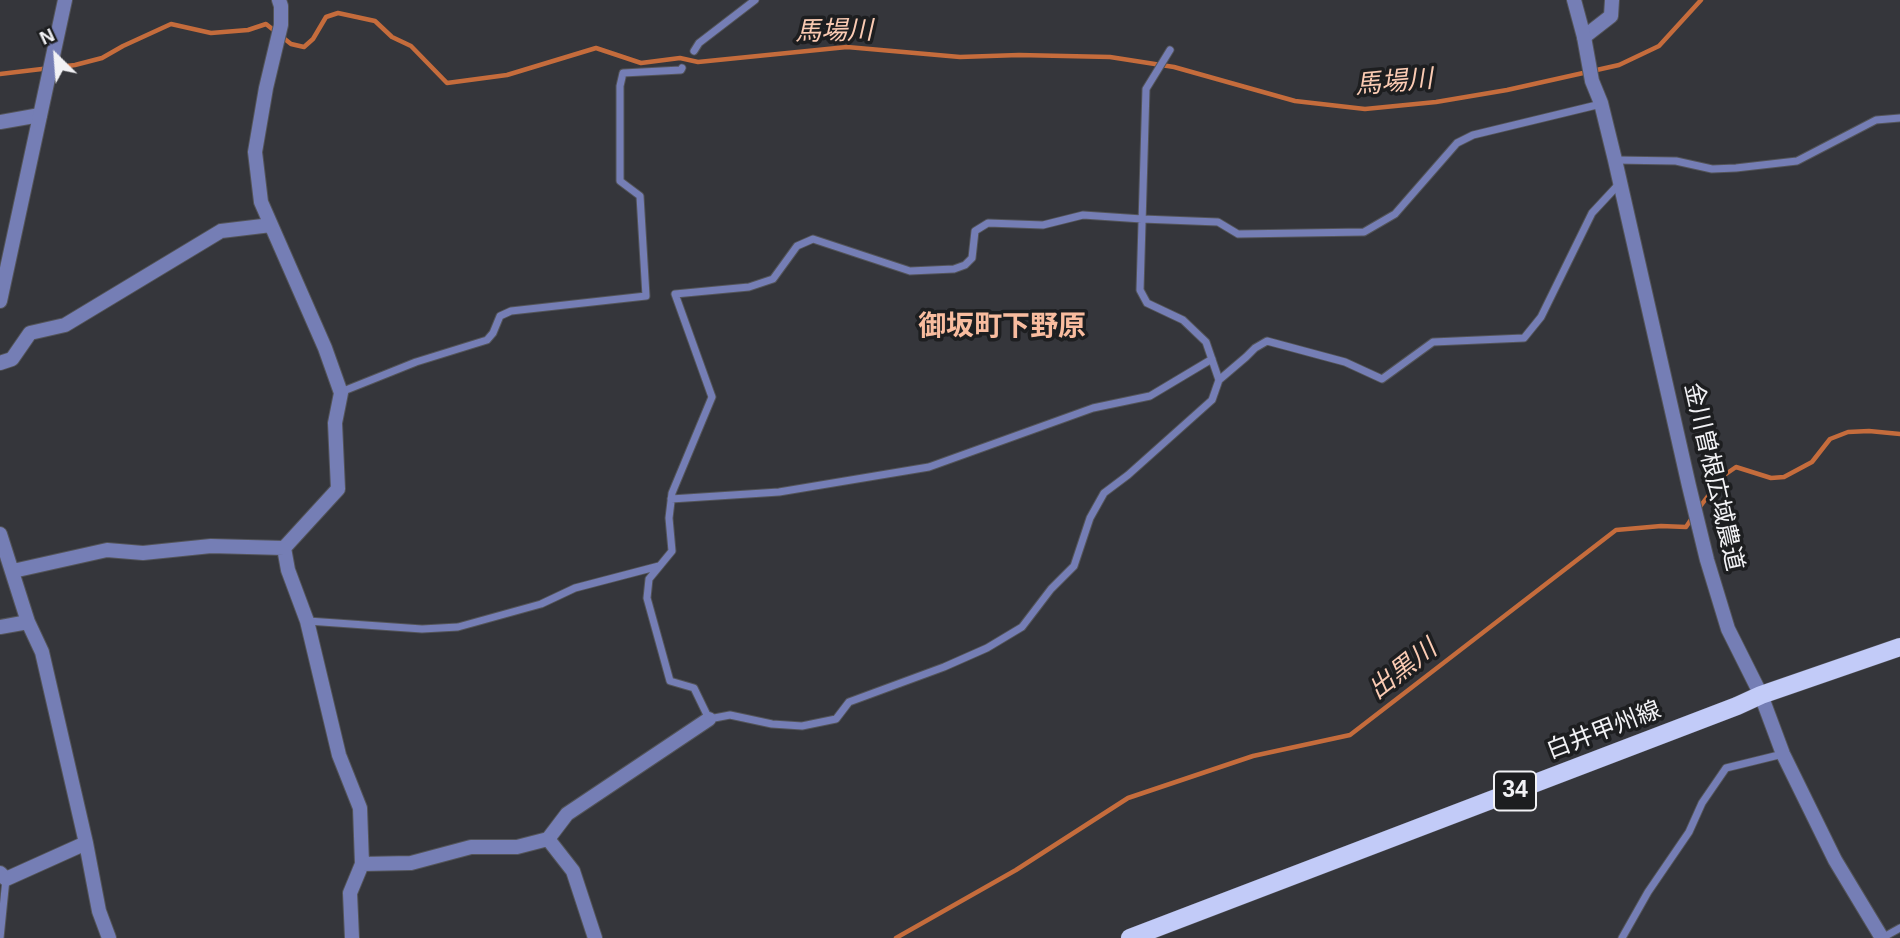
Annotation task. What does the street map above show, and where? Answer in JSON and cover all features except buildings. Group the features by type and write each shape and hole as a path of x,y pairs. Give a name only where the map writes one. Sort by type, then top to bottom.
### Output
{"main road":[{"name":"白井甲州線","path":"1130,938 1761,695 1900,647"}],"street":[{"path":"0,301 65,0"},
{"path":"13,571 107,550 142,553 211,546 284,548 338,489 335,423 341,393 325,348 261,202 255,152 281,25 279,0"},
{"name":"金川曽根広域農道","path":"1574,0 1592,81 1601,103 1615,160 1693,504 1728,629 1761,695 1783,754 1835,860 1882,938"},
{"path":"1584,37 1611,16 1612,0"},
{"path":"0,122 40,115"},
{"path":"0,363 12,359 30,333 65,325 221,231 271,225"},
{"path":"0,534 28,622 42,652 99,911 109,938"},
{"path":"284,548 288,570 307,621 339,755 360,808 362,864 349,893 352,938"},
{"path":"0,627 28,622"},
{"path":"362,864 411,863 471,847 517,847 548,839 567,814 709,719"},
{"path":"548,839 573,871 595,938"},
{"path":"3,876 86,843"}],"lane":[{"path":"694,51 699,43 755,0"},
{"path":"1168,53 1146,89 1140,290 1147,303 1183,320 1206,342 1219,380"},
{"path":"341,393 416,362 487,340 500,316 510,311 646,296 640,196 620,181 620,86 624,73 682,68"},
{"path":"1601,103 1473,135 1457,143 1395,214 1364,232 1238,234 1218,222 1083,215 1043,225 988,223 975,231 972,258 965,265 954,269 910,271 814,239 797,246 773,279 750,287 675,294 712,397 671,499 669,518 672,551 649,579 647,598 670,681 694,688 709,719 730,715 772,724 802,726 836,719 849,702 987,648 1022,627 1051,589 1074,566 1090,518 1104,493 1212,400 1219,380 1255,348 1267,341 1345,362 1382,379 1433,342 1524,338 1541,317 1592,213 1620,184"},
{"path":"1615,160 1676,162 1712,169 1797,161 1877,120 1900,118"},
{"path":"671,499 779,492 929,467 1093,408 1150,396 1212,359"},
{"path":"307,621 422,629 458,627 541,604 575,588 659,566"},
{"path":"1622,938 1648,892 1689,832 1702,803 1726,768 1783,754"},
{"path":"0,938 3,876"},
{"path":"1882,938 1900,929"}],"waterway":[{"name":"馬場川","path":"0,74 75,65 102,58 171,24 211,33 248,30 266,24 291,44 304,47 313,39 326,17 338,13 375,21 392,37 411,46 447,83 507,75 596,48 641,63 680,58 698,62 847,47 960,57 1110,57 1174,67 1295,101 1365,109 1436,102 1507,90 1619,65 1659,46 1701,0"},
{"name":"出黒川","path":"1699,508 1723,476 1736,467 1771,478 1784,477 1812,462 1830,439 1848,432 1900,434"},
{"name":"出黒川","path":"896,938 1016,870 1128,798 1253,756 1350,735 1616,530 1686,527 1692,518"}],"district":[{"name":"御坂町下野原","path":"1002,327"}]}
